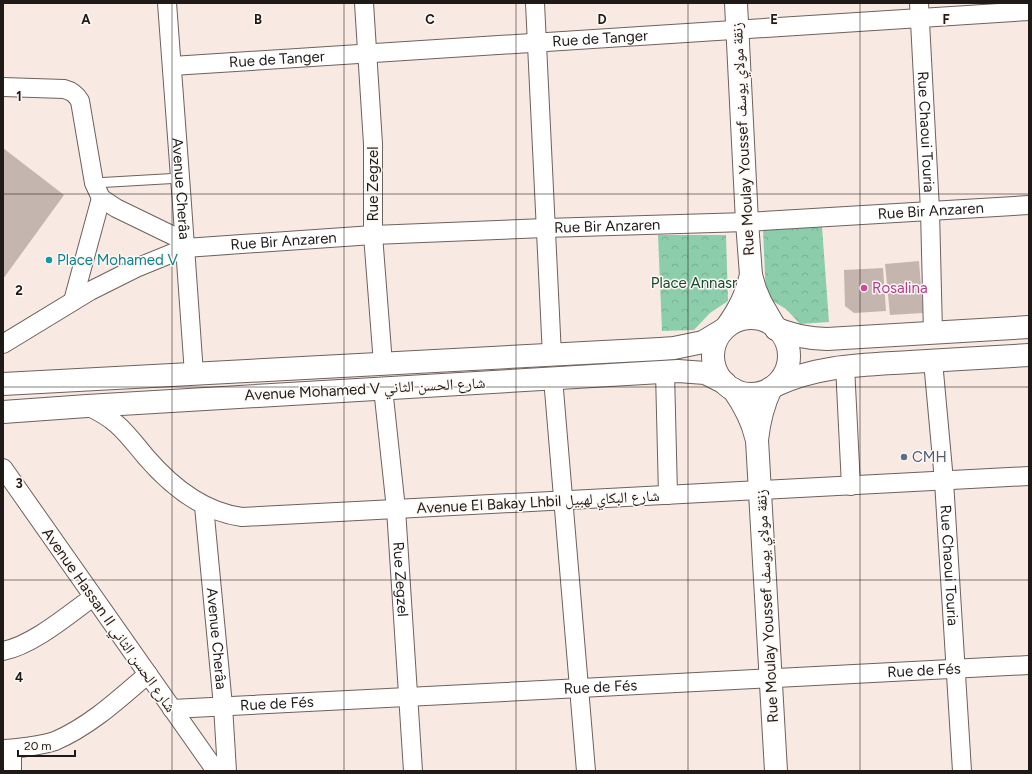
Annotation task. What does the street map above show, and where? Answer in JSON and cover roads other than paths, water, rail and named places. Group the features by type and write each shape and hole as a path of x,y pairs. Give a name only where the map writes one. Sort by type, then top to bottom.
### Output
{"main road":[{"name":"Rue Moulay Youssef زنقة مولاي يوسف","path":"736,3 750,275"},
{"path":"750,275 746,293 739,310 716,340 713,351 713,363 718,374 744,405 752,422 757,440"},
{"path":"750,275 760,303 776,329"},
{"name":"Avenue Mohamed V شارع الحسن الثاني","path":"3,384 552,356 674,348 703,342 737,320 747,318 768,322 784,339 788,350 788,363 784,375 773,386"},
{"name":"Avenue Mohamed V شارع الحسن الثاني","path":"776,329 798,337 812,339 842,339 1029,327"},
{"name":"Avenue Mohamed V شارع الحسن الثاني","path":"3,412 678,371 705,373 742,393 752,394 762,392 794,376 845,366 1029,355"},
{"path":"757,440 763,405 773,386"},
{"name":"Rue Moulay Youssef زنقة مولاي يوسف","path":"757,440 776,771"}],"street":[{"name":"Avenue Cherâa","path":"167,3 181,178 184,244 194,374"},
{"name":"Rue Zegzel","path":"364,3 373,144 373,235 383,364"},
{"path":"535,3 552,356"},
{"name":"Rue de Tanger","path":"172,66 738,29 920,10 1029,11"},
{"name":"Rue Chaoui Touria","path":"920,10 930,210 934,333"},
{"path":"3,87 64,89 71,91 80,101 98,191 73,301"},
{"path":"98,191 116,208 184,244"},
{"name":"Rue Bir Anzaren","path":"184,244 545,228 747,222 1029,205"},
{"path":"3,344 90,291 184,244"},
{"name":"Rue Chaoui Touria","path":"933,361 944,481 962,771"},
{"path":"845,366 851,486"},
{"path":"665,372 668,495"},
{"path":"553,378 586,771"},
{"name":"Rue Zegzel","path":"383,388 396,509 413,771"},
{"name":"Avenue El Bakay Lhbil شارع البكاي لهبيل","path":"87,406 114,420 125,430 160,471 183,492 204,506 222,514 242,517 1029,476"},
{"name":"Avenue Hassan II شارع الحسن الثاني","path":"3,468 216,771"},
{"name":"Avenue Cherâa","path":"204,506 223,706 227,771"},
{"path":"3,651 13,649 38,636 93,597"},
{"name":"Rue de Fés","path":"172,709 1029,665"},
{"path":"12,771 7,749 53,741 79,729 109,707 148,674"}],"lane":[{"path":"98,191 181,178"}],"place":[{"name":"Place Mohamed V","path":"49,260"},
{"name":"Rosalina","path":"864,288"},
{"name":"CMH","path":"904,457"}],"park label":[{"name":"Place Annasr","path":"694,283"}]}
